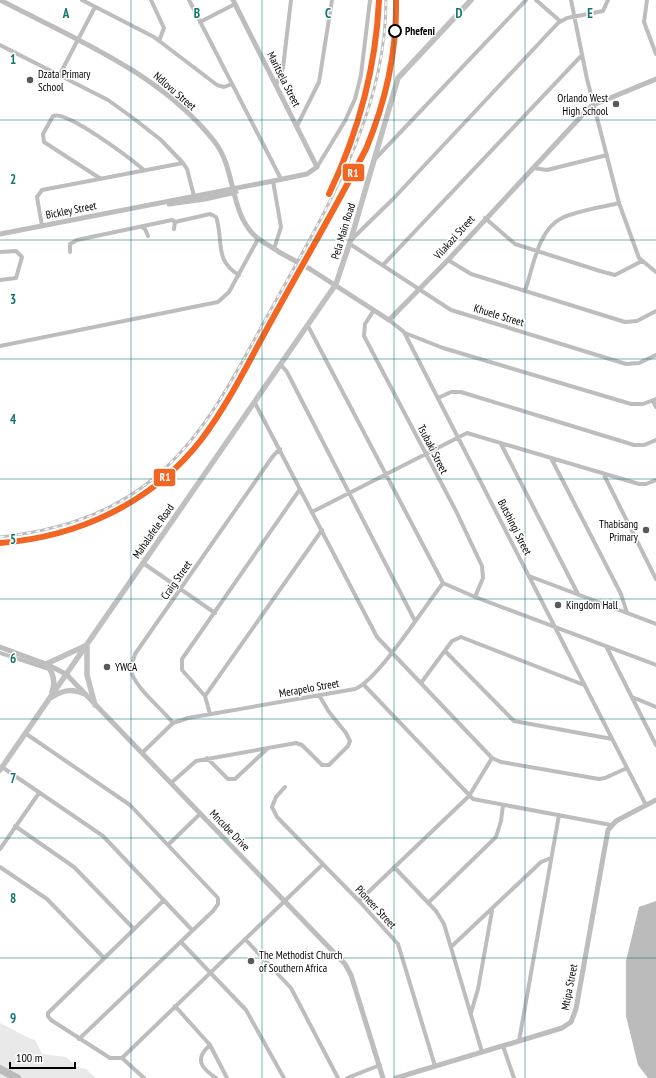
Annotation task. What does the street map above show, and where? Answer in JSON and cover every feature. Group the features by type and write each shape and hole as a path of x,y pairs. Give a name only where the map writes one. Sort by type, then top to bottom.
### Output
{"main road":[{"name":"Pela Main Road","path":"336,284 351,241 376,158 398,78 471,0"},
{"name":"Mahalafele Road","path":"1,768 336,284"},
{"path":"48,700 54,681 50,669 46,664 76,652 87,645"},
{"path":"87,645 87,675 95,705"},
{"path":"48,700 66,690 74,690 85,694"}],"street":[{"name":"Ndlovu Street","path":"0,0 140,74 173,100 217,145 228,169 244,221 258,239 310,268"},
{"path":"82,0 159,41 217,85 224,87 232,84"},
{"path":"151,0 164,28 159,41"},
{"path":"189,0 281,179"},
{"path":"276,85 283,68 291,0"},
{"path":"297,126 319,82 332,0"},
{"path":"318,167 348,116 355,99 361,75 370,0"},
{"path":"376,158 526,0"},
{"path":"536,0 560,21"},
{"path":"571,0 593,105 619,203 637,254 642,261 656,272"},
{"path":"351,241 560,21 575,16 603,11 608,0"},
{"path":"646,0 644,22 656,54"},
{"path":"200,22 234,2"},
{"name":"Maritsela Street","path":"234,2 318,167"},
{"path":"59,76 95,7"},
{"path":"0,45 119,107 161,140 183,163 187,169 194,196"},
{"path":"383,265 582,55"},
{"name":"Vilakazi Street","path":"389,320 448,260 485,218 593,105 656,79"},
{"path":"101,179 44,142 43,134 54,114 102,138 144,170"},
{"path":"533,168 547,170 607,155"},
{"path":"42,226 37,197 40,192 183,163"},
{"name":"Bickley Street","path":"146,206 201,200 245,187 306,174 318,167"},
{"path":"273,181 281,227 277,250"},
{"name":"Bickley Street","path":"0,234 194,196 234,190"},
{"path":"525,291 538,250 546,232 561,218 619,203"},
{"path":"70,252 70,244 74,240 172,220 175,222 210,214 216,217 224,261 230,270 239,275"},
{"path":"485,218 511,241 615,274 624,272 642,261"},
{"path":"174,229 175,222"},
{"path":"142,227 145,229 148,236"},
{"path":"0,346 218,302 230,292 258,239"},
{"name":"Khuele Street","path":"351,241 383,265 451,310 626,364 639,364 656,355"},
{"path":"0,252 16,251 22,257 16,278 0,280"},
{"path":"448,260 471,274 625,322 637,321 656,312"},
{"name":"Butshingi Street","path":"310,268 389,320 404,332 646,805"},
{"name":"Tsubaki Street","path":"374,310 365,324 364,336 424,454 456,511 482,566 483,578 475,597"},
{"path":"308,326 443,583 475,597 656,665"},
{"path":"404,332 443,348 624,402 636,405 654,400 656,407"},
{"path":"281,365 287,372 347,493 415,621"},
{"path":"438,398 451,392 461,392 634,445 644,445 656,440"},
{"path":"255,403 373,630 391,653 492,758 501,762 599,779 605,778 627,768"},
{"path":"312,512 458,436 467,433 642,484 656,480"},
{"path":"501,444 578,594"},
{"name":"Craig Street","path":"172,723 138,682 131,668 135,654 273,456 280,449"},
{"path":"550,458 621,594 626,613"},
{"path":"603,473 656,579"},
{"path":"210,714 205,696 182,670 181,663 300,489"},
{"path":"205,696 322,530"},
{"path":"143,563 215,612"},
{"path":"529,576 656,624"},
{"path":"443,583 391,653 364,686 469,796 478,801 611,825 656,800"},
{"path":"420,683 455,638 464,638 584,685"},
{"path":"605,645 656,745"},
{"name":"Mncube Drive","path":"0,647 46,664 66,674 349,969 384,1078"},
{"path":"445,650 514,721 612,739"},
{"path":"0,653 50,669"},
{"name":"Merapelo Street","path":"172,723 210,714 355,689 364,686"},
{"path":"171,783 190,764 207,758 299,744 322,765 326,766 332,763 348,746 350,741 346,733 329,712 319,695"},
{"path":"631,697 656,707"},
{"path":"142,753 172,723"},
{"path":"25,733 130,805 218,898 217,906 79,1038"},
{"path":"207,758 228,779 232,780 235,779 267,748"},
{"path":"359,901 469,796 492,758"},
{"path":"1,768 102,836 192,930"},
{"name":"Pioneer Street","path":"285,787 274,801 273,812 359,901 398,944 435,1066"},
{"path":"0,849 39,793"},
{"path":"428,903 496,837 501,821 503,805"},
{"path":"168,845 200,814"},
{"path":"518,1040 559,815"},
{"name":"Mtipa Street","path":"396,1078 562,1028 571,1022 607,835 611,825"},
{"path":"15,826 74,867 134,929"},
{"path":"451,947 492,910 541,862 551,858"},
{"path":"122,1058 322,864"},
{"path":"0,867 48,899 104,958"},
{"path":"394,867 441,917 482,1052"},
{"path":"144,1078 122,1058 110,1058 51,1020 48,1014 164,900"},
{"path":"471,1013 478,989 492,910"},
{"path":"245,939 292,988 338,1078"},
{"path":"181,942 246,1010 284,1078"},
{"path":"175,1006 210,1045 227,1078"},
{"path":"210,1045 201,1054 200,1058 203,1066 216,1078"},
{"path":"503,1046 514,1078"},
{"path":"347,1078 380,1065"}],"shaded area":[{"path":"656,901 656,1078 648,1078 638,1065 626,1016 626,961 639,907"},
{"path":"0,1023 35,1040 42,1054 66,1057 77,1067 86,1069 96,1078 0,1078"}],"waterway":[{"path":"0,1069 17,1078"}],"railway":[{"path":"340,169 362,107 367,86 375,44 379,0"},
{"path":"0,537 62,525 82,519 119,502 137,491 173,461 205,422 232,380 310,239 348,163 363,124 375,84 383,43 386,0"},
{"path":"0,543 57,533 85,524 111,513 136,499 160,482 181,462 201,440 212,425 240,379 366,149 385,94 389,76 395,38 396,0"}],"transit line":[{"name":"R1","path":"329,194 349,148 364,100 374,50 379,0"},
{"name":"R1","path":"0,543 57,533 85,524 111,513 136,499 160,482 181,462 201,440 212,425 240,379 366,149 385,94 389,76 395,38 396,0"}],"place":[{"name":"Phefeni","path":"395,31"},
{"name":"Dzata Primary School","path":"30,80"},
{"name":"Orlando West High School","path":"616,104"},
{"name":"Thabisang Primary","path":"646,530"},
{"name":"Kingdom Hall","path":"558,605"},
{"name":"YWCA","path":"107,667"},
{"name":"The Methodist Church of Southern Africa","path":"251,961"}]}
